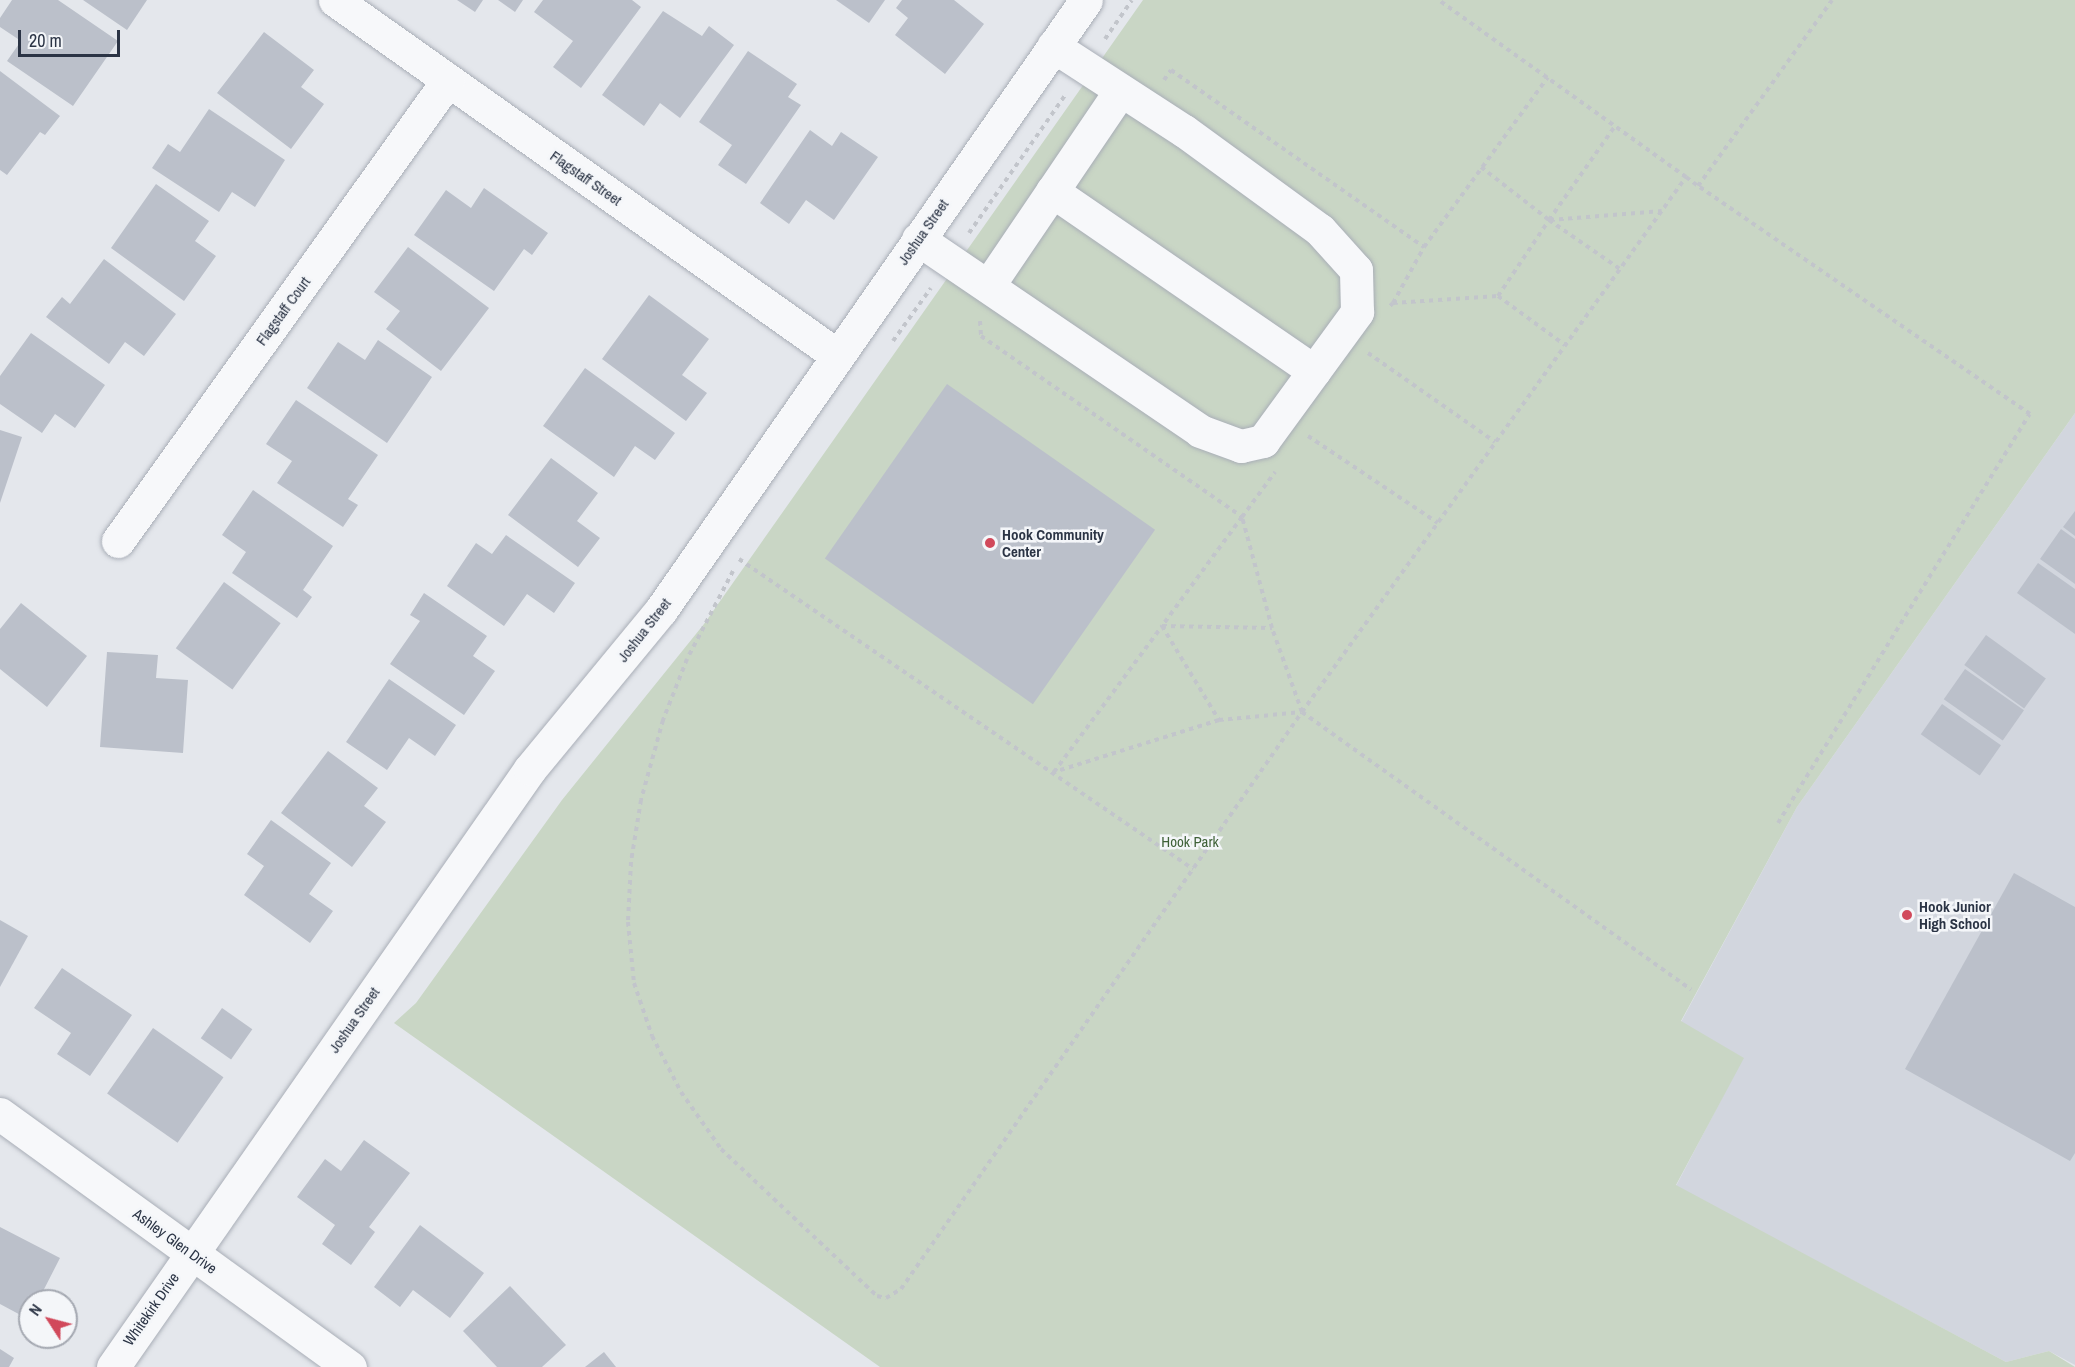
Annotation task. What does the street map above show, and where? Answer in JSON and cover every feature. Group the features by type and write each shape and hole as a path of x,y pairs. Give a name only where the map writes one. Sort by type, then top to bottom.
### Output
{"street":[{"name":"Flagstaff Street","path":"335,0 838,356"},
{"name":"Joshua Street","path":"191,1252 530,770 662,610 1086,0"},
{"path":"918,239 941,274 988,286 1200,431 1240,446 1263,441 1357,312 1356,270 1320,230 1184,131 1053,46"},
{"name":"Flagstaff Court","path":"118,541 448,80"},
{"path":"988,286 1120,91"},
{"path":"1052,191 1314,371"},
{"name":"Ashley Glen Drive","path":"0,1114 350,1367"},
{"name":"Whitekirk Drive","path":"113,1367 191,1252"}],"path":[{"path":"890,345 1132,0"},
{"path":"1439,0 1698,186 2030,414 1778,823"},
{"path":"1698,186 1832,0"},
{"path":"1160,87 1171,70 1424,247"},
{"path":"1387,312 1424,247 1548,77"},
{"path":"1498,296 1615,126"},
{"path":"1481,167 1549,220 1620,269"},
{"path":"746,549 687,659 663,720 641,800 631,862 628,922 634,983 652,1036 681,1092 721,1149 869,1291 886,1298 901,1289 1302,712 1686,177"},
{"path":"1549,220 1662,211"},
{"path":"941,274 941,293"},
{"path":"1393,303 1498,296 1565,345"},
{"path":"980,317 981,336 1242,517 1272,628 1302,712 1691,989"},
{"path":"1362,349 1495,442"},
{"path":"1297,443 1304,433 1438,523"},
{"path":"1054,772 1276,471"},
{"path":"739,559 1193,869"},
{"path":"1162,626 1272,628"},
{"path":"1162,626 1219,720"},
{"path":"1054,772 1219,720 1302,712"}],"shaded area":[{"name":"Hook Junior High School","path":"2075,413 2075,1365 2049,1351 2006,1362 1676,1186 1743,1058 1681,1022 1797,807"}],"green space":[{"name":"Hook Park","path":"1143,0 2075,0 2075,413 1797,807 1681,1021 1744,1058 1676,1185 2006,1362 2049,1351 2075,1367 880,1367 394,1023 416,1003 562,800 704,624"}],"building":[{"path":"12,0 58,0 118,41 73,106 7,61 21,41 0,27 0,18"},
{"path":"83,0 147,0 127,30"},
{"path":"457,0 483,0 475,12"},
{"path":"498,0 523,0 515,12"},
{"path":"543,0 632,0 641,7 581,88 553,67 573,41 534,12"},
{"path":"836,0 885,0 869,23"},
{"path":"902,0 954,0 984,24 945,74 895,35 908,18 896,8"},
{"path":"663,11 702,36 709,26 734,45 680,118 660,103 644,126 602,95"},
{"path":"264,32 314,70 301,87 324,104 291,149 217,93"},
{"path":"748,51 797,84 788,97 801,105 746,184 718,165 732,145 699,122"},
{"path":"0,71 60,116 45,135 40,132 7,175 0,170"},
{"path":"209,109 285,160 255,207 232,192 219,212 152,168 168,144 180,152"},
{"path":"810,130 832,146 841,132 878,157 834,220 806,200 789,224 760,203"},
{"path":"156,184 209,221 195,241 216,256 184,301 111,248"},
{"path":"484,188 548,233 532,255 524,249 494,291 414,235 446,190 471,208"},
{"path":"408,247 489,308 441,371 386,329 400,311 374,292"},
{"path":"104,259 176,314 144,356 125,342 109,364 46,317 62,297 70,304"},
{"path":"649,295 709,339 682,375 707,393 686,421 602,359"},
{"path":"31,333 105,385 75,428 55,414 42,433 0,404 0,376"},
{"path":"378,340 432,377 387,443 307,388 338,342 365,360"},
{"path":"585,368 675,433 655,460 635,446 614,477 543,426"},
{"name":"Hook Community Center","path":"947,384 1155,530 1033,704 825,558"},
{"path":"296,400 378,455 348,499 358,505 343,527 277,483 292,461 266,444"},
{"path":"0,430 22,437 0,503"},
{"path":"551,458 598,493 577,521 600,538 578,567 508,515"},
{"path":"253,490 333,546 303,590 312,597 297,618 232,573 246,552 222,535"},
{"path":"2075,511 2075,536 2063,527"},
{"path":"2061,529 2075,539 2075,584 2040,559"},
{"path":"506,535 575,583 554,613 527,594 504,626 447,586 476,543 492,554"},
{"path":"2038,563 2075,589 2075,634 2017,593"},
{"path":"224,582 281,623 232,689 176,648"},
{"path":"424,593 487,636 473,656 495,671 464,715 390,664 420,621 410,615"},
{"path":"21,603 87,656 47,707 0,669 0,629"},
{"path":"1986,635 2046,678 2024,708 1964,665"},
{"path":"107,652 158,655 156,678 188,680 183,753 100,747"},
{"path":"1965,669 2024,710 2003,741 1944,699"},
{"path":"389,679 456,725 435,756 409,738 387,770 346,742"},
{"path":"1942,704 2001,745 1980,776 1921,734"},
{"path":"328,751 378,788 364,806 386,822 352,867 281,813"},
{"path":"271,820 331,863 309,894 333,911 310,943 244,895 264,866 247,854"},
{"path":"2014,873 2075,907 2075,1153 2070,1161 1905,1069"},
{"path":"0,920 28,936 0,987"},
{"path":"62,968 132,1015 90,1076 57,1054 71,1033 34,1008"},
{"path":"222,1008 252,1029 231,1060 201,1038"},
{"path":"153,1028 223,1077 178,1143 107,1094"},
{"path":"364,1140 410,1173 369,1227 375,1232 351,1265 322,1244 335,1225 297,1197 325,1159 341,1171"},
{"path":"420,1225 484,1273 450,1318 413,1290 400,1307 374,1287"},
{"path":"0,1227 60,1258 44,1289 18,1289 18,1314 0,1304"},
{"path":"510,1286 566,1345 542,1367 497,1367 463,1331"},
{"path":"0,1349 14,1358 9,1367 0,1367"},
{"path":"604,1352 616,1367 585,1367"}],"place":[{"name":"Hook Community Center","path":"990,543"},
{"name":"Hook Junior High School","path":"1907,915"}]}
